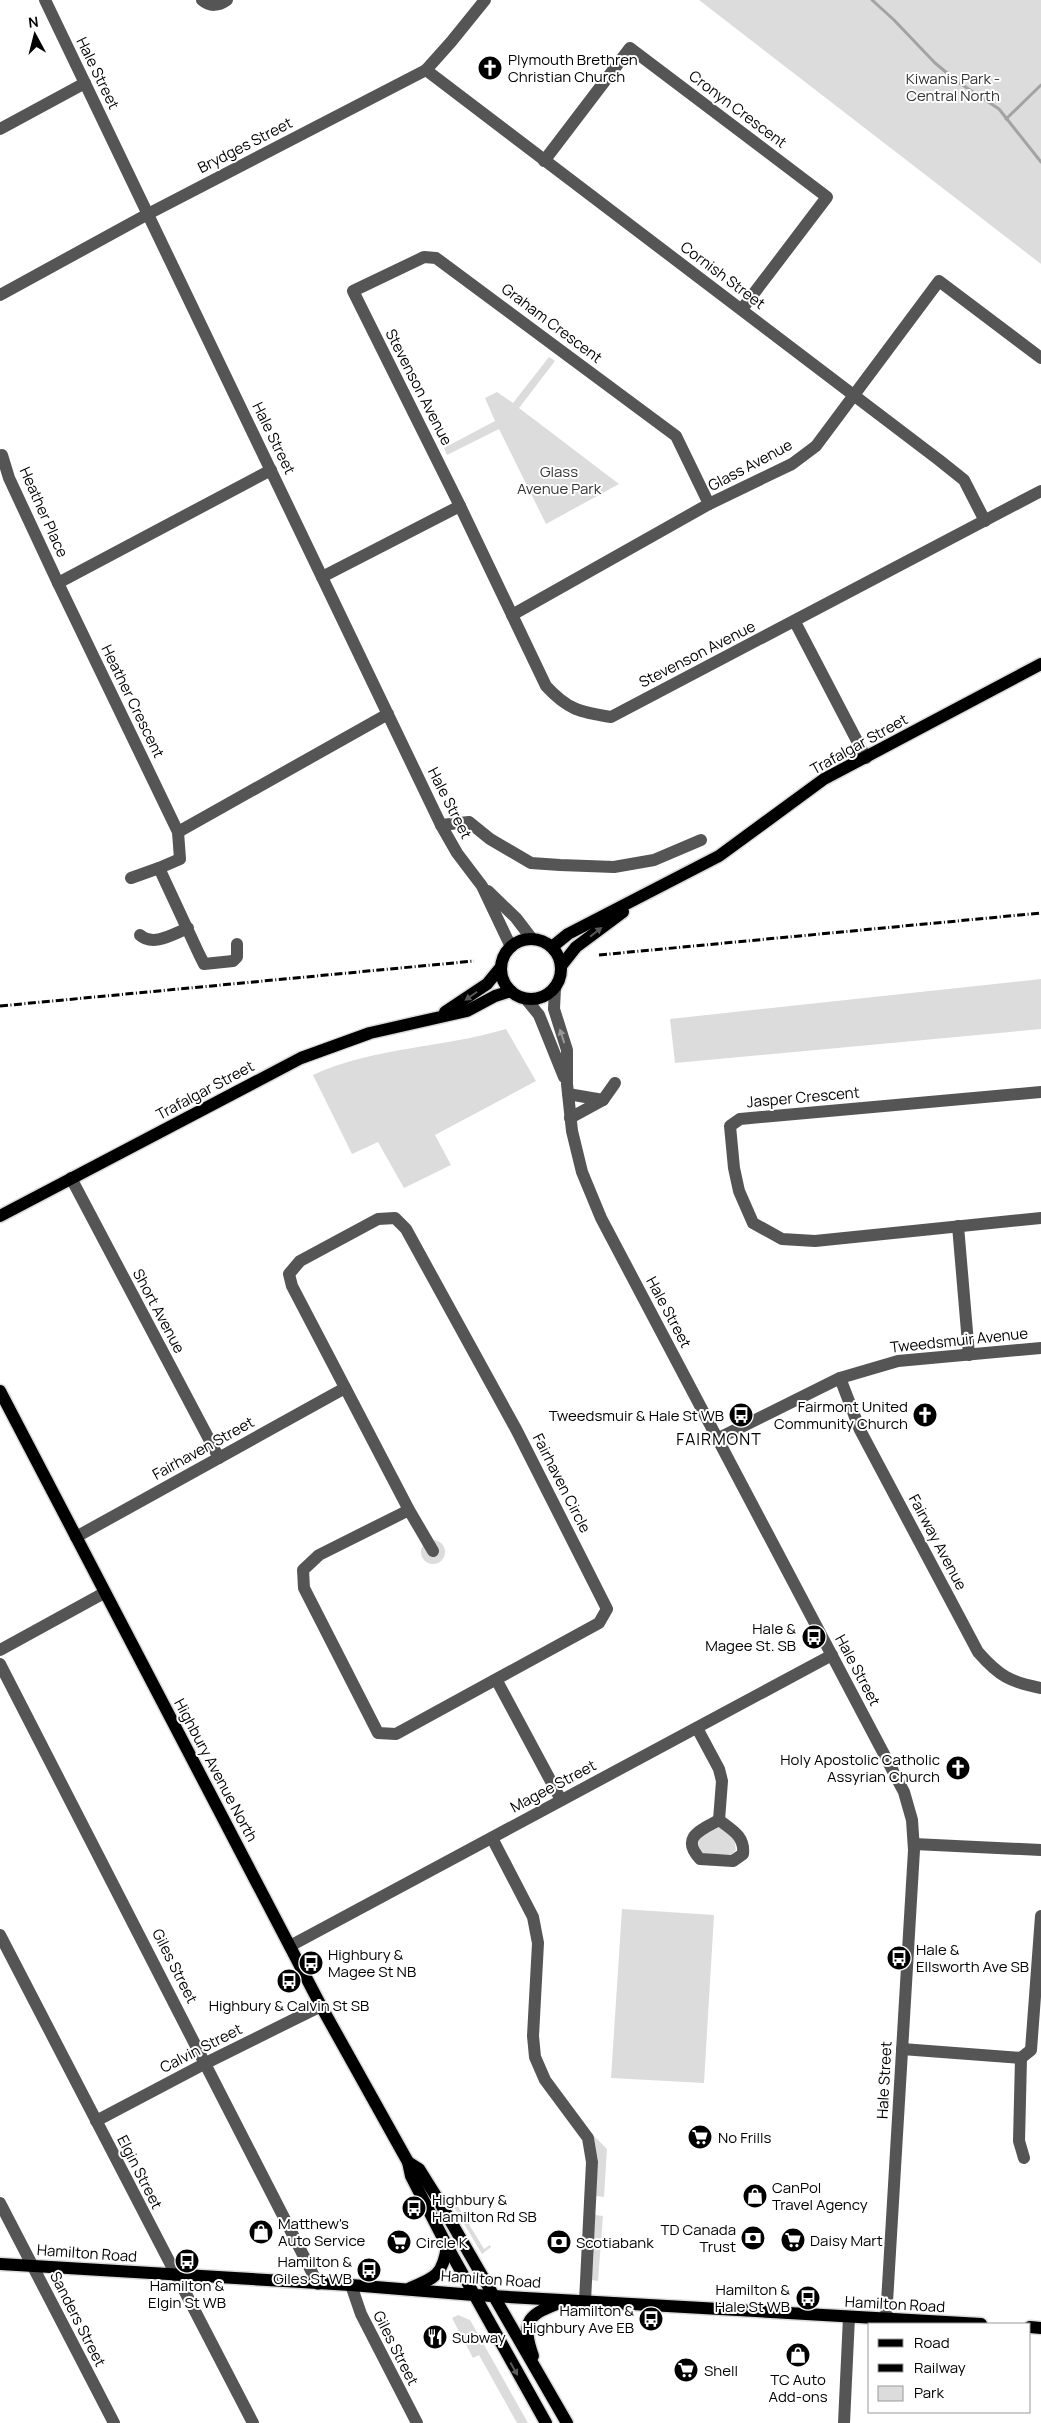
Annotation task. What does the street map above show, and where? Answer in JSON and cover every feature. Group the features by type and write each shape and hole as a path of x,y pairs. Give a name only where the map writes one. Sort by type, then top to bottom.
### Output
{"main road":[{"name":"Trafalgar Street","path":"552,947 568,934 719,856 824,779 1041,664"},
{"name":"Trafalgar Street","path":"561,966 576,948 648,893"},
{"path":"532,939 542,941 552,947 558,956 561,966 560,978 555,988 542,997 526,999 511,991 502,976 501,967 504,956 511,947 521,941 532,939"},
{"name":"Trafalgar Street","path":"436,1018 487,984 501,967"},
{"name":"Trafalgar Street","path":"0,1216 302,1058 370,1033 466,1011 495,996 511,991"},
{"name":"Highbury Avenue North","path":"0,1391 321,2006 408,2162 411,2176 447,2246 546,2423"},
{"name":"Highbury Avenue North","path":"408,2162 418,2169 439,2201 492,2296 567,2423"},
{"path":"405,2290 438,2274 444,2264 447,2246"},
{"name":"Hamilton Road","path":"0,2264 175,2276 351,2285 585,2302 962,2323"},
{"path":"542,2381 530,2348 526,2327 534,2314 569,2300"}],"street":[{"name":"Hale Street","path":"44,0 441,825 458,853 482,886 511,947"},
{"path":"202,0 211,5 217,5 227,0"},
{"name":"Brydges Street","path":"0,295 148,214 426,70 485,0"},
{"name":"Cronyn Crescent","path":"544,161 630,48 827,197 742,309"},
{"name":"Cornish Street","path":"426,70 964,480 985,521"},
{"path":"0,129 85,83"},
{"name":"Graham Crescent","path":"362,309 353,292 424,257 436,258 676,436 710,504"},
{"name":"Glass Avenue","path":"512,615 710,504 792,464 816,446 939,281 1041,358"},
{"name":"Stevenson Avenue","path":"362,309 460,506 546,686 561,703 582,712 611,717 795,622 1041,491"},
{"name":"Heather Place","path":"2,455 9,478 58,583"},
{"path":"58,583 271,470"},
{"path":"322,577 460,506"},
{"name":"Heather Crescent","path":"58,583 178,832"},
{"path":"795,622 866,758"},
{"path":"131,878 180,859 178,832 388,714"},
{"path":"441,825 469,822 490,839 531,863 560,865 614,867 654,860 700,840"},
{"path":"160,868 204,964 233,961 237,957 237,944"},
{"name":"Hale Street","path":"482,886 516,918 532,939"},
{"path":"140,935 145,940 153,941 188,928"},
{"name":"Hale Street","path":"555,988 554,1009 567,1050 567,1089 570,1118 582,1172 601,1218 904,1792 912,1820 914,1844 886,2319"},
{"name":"Hale Street","path":"526,999 539,1015 567,1089"},
{"path":"570,1118 603,1100 615,1083"},
{"path":"567,1089 603,1100"},
{"name":"Jasper Crescent","path":"1041,1092 740,1119 730,1126 737,1184 753,1223 782,1239 815,1241 1041,1218"},
{"name":"Short Avenue","path":"71,1178 219,1458"},
{"name":"Fairhaven Circle","path":"395,1218 406,1229 516,1431 607,1609 598,1623 497,1681 396,1734 378,1733 368,1717 304,1588 303,1570 320,1555 409,1510 345,1388 292,1286 289,1274 300,1261 378,1219 395,1218"},
{"path":"958,1226 969,1355"},
{"name":"Tweedsmuir Avenue","path":"717,1439 840,1378 898,1361 1041,1348"},
{"name":"Fairway Avenue","path":"840,1378 860,1430 978,1652 995,1671 1014,1683 1041,1688"},
{"name":"Fairhaven Street","path":"76,1537 345,1388"},
{"path":"409,1510 433,1551"},
{"path":"0,1650 104,1593"},
{"name":"Magee Street","path":"290,1946 832,1655"},
{"name":"Giles Street","path":"0,1664 318,2284"},
{"path":"497,1681 561,1800"},
{"path":"697,1728 719,1769 722,1781 719,1820"},
{"path":"492,1838 533,1917 538,1943 533,2036 535,2057 545,2080 588,2138 592,2162 585,2302"},
{"path":"914,1844 1041,1850"},
{"path":"902,2049 1021,2058 1031,2050 1041,1916"},
{"name":"Elgin Street","path":"1,1940 252,2423"},
{"name":"Calvin Street","path":"96,2121 206,2063 321,2006"},
{"path":"1021,2058 1019,2141 1024,2158"},
{"name":"Sanders Street","path":"0,2203 114,2423"},
{"name":"Giles Street","path":"351,2285 361,2314 417,2423"},
{"path":"844,2423 850,2317"}],"green space":[{"name":"Kiwanis Park - Central North","path":"699,0 1041,0 1041,264"},
{"name":"Glass Avenue Park","path":"549,357 555,361 519,408 619,484 546,524 499,429 447,455 444,448 495,421 485,398 497,392 513,403"},
{"path":"1041,979 1041,1029 675,1063 670,1019"},
{"path":"506,1029 536,1081 435,1135 451,1165 404,1188 378,1142 352,1154 313,1075 336,1066 384,1053 458,1040"},
{"path":"433,1540 442,1543 445,1552 442,1561 433,1564 424,1561 421,1552 424,1543"},
{"path":"715,1827 721,1828 734,1837 736,1850 732,1854 703,1854 699,1841 707,1832"},
{"path":"622,1909 714,1915 704,2083 611,2078"},
{"path":"594,2136 607,2149 604,2197 596,2196 598,2160"},
{"path":"460,2196 462,2199 456,2203 484,2249 490,2245 491,2247 482,2254 451,2202"},
{"path":"595,2215 603,2216 598,2281 591,2280"},
{"path":"458,2315 470,2320 528,2423 517,2423 479,2355 473,2358 452,2318"}],"waterway":[{"path":"872,0 935,63 958,82 999,109 1041,162"},
{"path":"1006,119 1041,85"}],"railway":[{"path":"599,955 1041,913"},
{"path":"0,1006 474,961"}],"place":[{"name":"Plymouth Brethren Christian Church","path":"490,68"},
{"name":"Tweedsmuir & Hale St WB","path":"741,1415"},
{"name":"Fairmont United Community Church","path":"925,1415"},
{"name":"Hale & Magee St. SB","path":"814,1637"},
{"name":"Holy Apostolic Catholic Assyrian Church","path":"958,1768"},
{"name":"Hale & Ellsworth Ave SB","path":"899,1958"},
{"name":"Highbury & Magee St NB","path":"311,1963"},
{"name":"Highbury & Calvin St SB","path":"289,1981"},
{"name":"No Frills","path":"700,2137"},
{"name":"CanPol Travel Agency","path":"755,2196"},
{"name":"Highbury & Hamilton Rd SB","path":"414,2208"},
{"name":"Matthew's Auto Service","path":"261,2232"},
{"name":"TD Canada Trust","path":"753,2238"},
{"name":"Daisy Mart","path":"793,2240"},
{"name":"Circle K","path":"399,2242"},
{"name":"Scotiabank","path":"559,2242"},
{"name":"Hamilton & Elgin St WB","path":"187,2261"},
{"name":"Hamilton & Giles St WB","path":"369,2270"},
{"name":"Hamilton & Hale St WB","path":"808,2298"},
{"name":"Hamilton & Highbury Ave EB","path":"651,2319"},
{"name":"Subway","path":"435,2337"},
{"name":"TC Auto Add-ons","path":"798,2355"},
{"name":"Shell","path":"686,2370"}],"district":[{"name":"FAIRMONT","path":"719,1439"}]}
